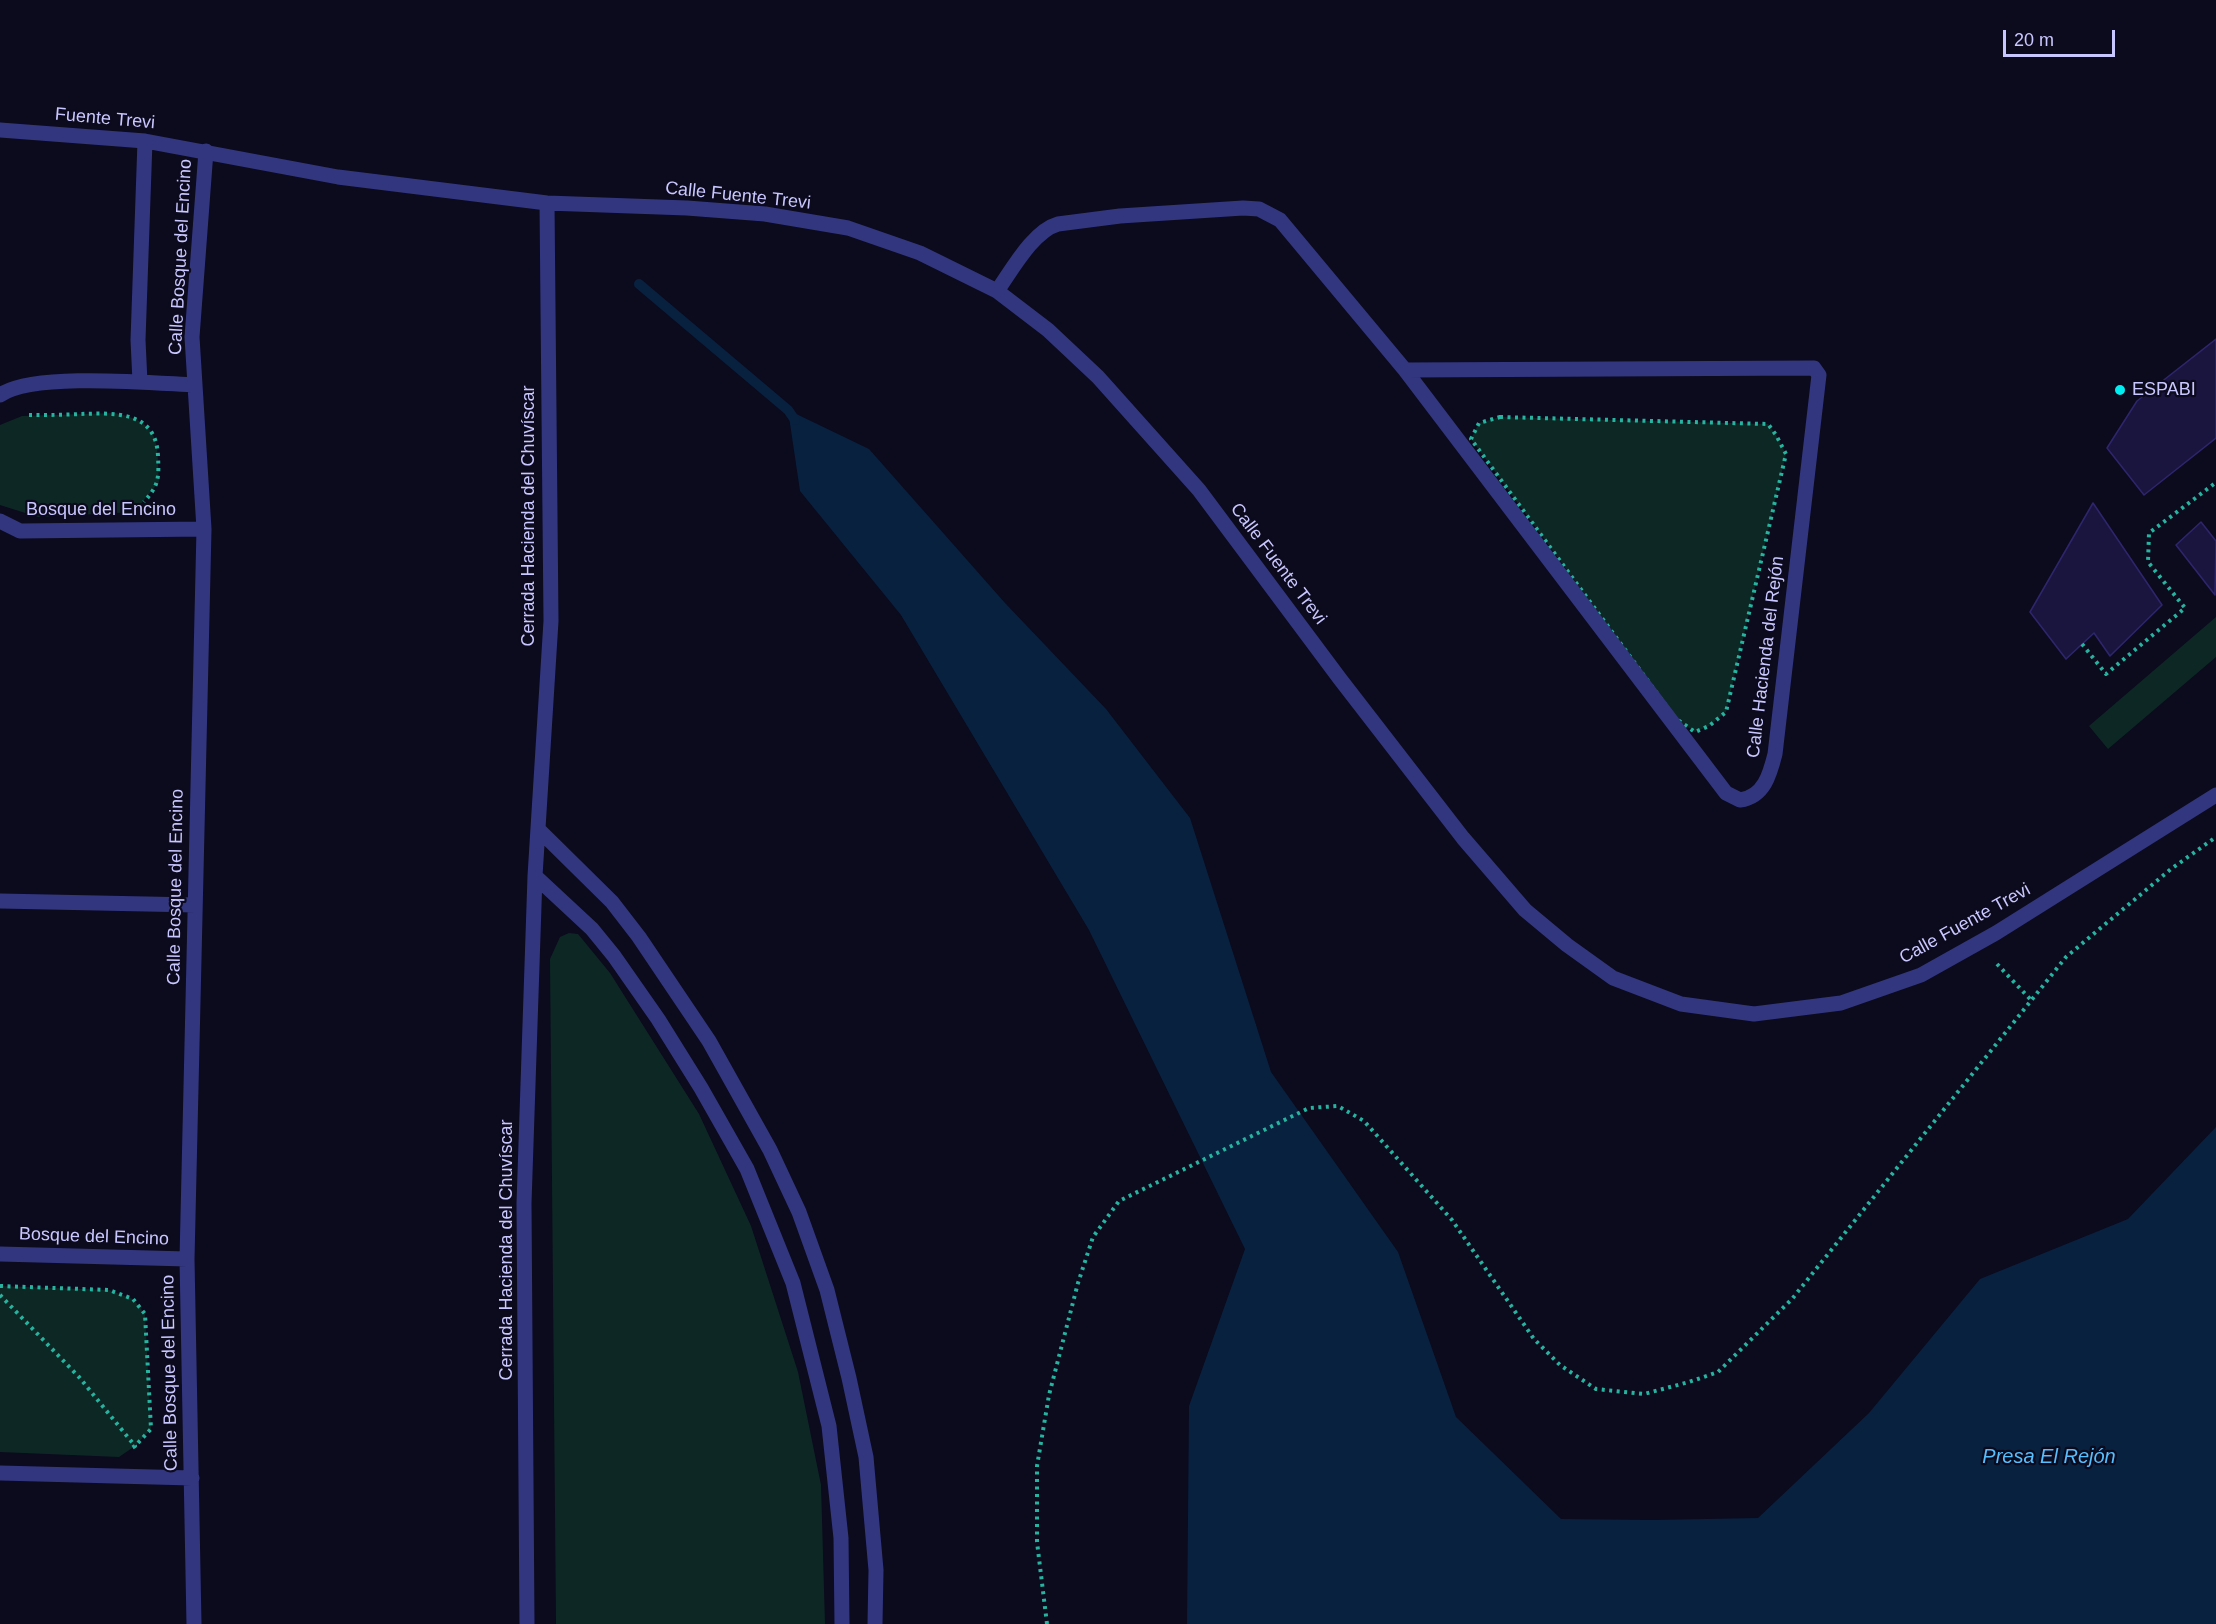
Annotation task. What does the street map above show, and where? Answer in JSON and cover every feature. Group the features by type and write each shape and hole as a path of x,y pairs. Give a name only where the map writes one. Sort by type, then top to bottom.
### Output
{"street":[{"name":"Fuente Trevi","path":"0,130 145,141 206,151"},
{"name":"Calle Bosque del Encino","path":"140,382 138,340 145,141"},
{"name":"Calle Bosque del Encino","path":"194,1624 187,1259 204,529 192,337 206,151"},
{"name":"Calle Fuente Trevi","path":"206,151 338,177 547,202 765,214 848,228 920,253 997,291 1048,330 1098,377 1199,490 1340,679 1463,838 1525,910 1567,945 1613,978 1681,1004 1754,1014 1841,1002 1921,975 1977,944 2216,795"},
{"name":"Cerrada Hacienda del Chuvíscar","path":"527,1624 524,1203 535,876 551,621 547,202"},
{"name":"Calle Hacienda del Rejón","path":"997,291 1038,236 1049,226 1120,216 1244,208 1259,208 1280,220 1405,370 1726,793 1732,797 1746,799 1760,789 1768,779 1776,754 1819,375 1814,368 1405,370"},
{"path":"0,395 7,390 28,384 56,382 140,382 195,385"},
{"name":"Bosque del Encino","path":"0,521 20,531 204,529"},
{"path":"538,829 612,902 639,937 709,1041 770,1150 799,1212 827,1290 866,1457 876,1570 875,1624"},
{"path":"535,876 592,929 658,1019 701,1088 747,1170 794,1283 828,1426 841,1538 842,1624"},
{"path":"0,901 195,905"},
{"name":"Bosque del Encino","path":"0,1254 187,1259"},
{"path":"0,1473 192,1478"}],"path":[{"path":"22,416 115,413 131,417 149,427 157,442 159,482 141,505"},
{"path":"1500,417 1768,424 1786,454 1726,712 1709,726 1695,732 1675,718 1471,438 1479,423 1500,417"},
{"path":"2082,644 2106,674 2185,608 2148,562 2149,533 2214,484 2216,486"},
{"path":"1047,1624 1037,1542 1037,1466 1047,1405 1078,1283 1093,1237 1119,1201 1309,1108 1338,1106 1364,1121 1452,1220 1534,1339 1560,1365 1596,1389 1644,1394 1718,1372 1792,1299 2066,957 2171,868 2216,837"},
{"path":"1977,944 2031,1000"},
{"path":"0,1286 109,1290 133,1299 145,1314 152,1429 127,1451"},
{"path":"0,1295 79,1377 135,1446"}],"green space":[{"path":"115,413 130,417 149,428 154,436 158,455 159,482 134,512 38,517 0,505 0,425 22,416"},
{"path":"1500,417 1768,424 1776,435 1786,454 1726,712 1709,726 1695,732 1675,718 1471,439 1479,423"},
{"path":"2216,617 2216,657 2108,749 2089,726"},
{"path":"569,933 578,934 610,973 699,1114 751,1226 798,1372 821,1485 825,1624 556,1624 550,959 560,937"},
{"path":"0,1286 109,1290 133,1299 145,1314 151,1429 135,1446 119,1457 0,1452"}],"water":[{"name":"Presa El Rejón","path":"788,410 869,449 1005,603 1106,709 1190,818 1271,1072 1398,1252 1456,1417 1561,1519 1758,1518 1869,1413 1980,1279 2128,1219 2216,1127 2216,1624 1187,1624 1189,1406 1245,1249 1089,930 901,615 800,491"}],"building":[{"path":"2216,339 2216,438 2144,495 2107,448 2137,401"},
{"path":"2093,503 2162,605 2110,656 2094,633 2066,659 2030,612"},
{"path":"2201,522 2216,541 2215,595 2176,545"}],"waterway":[{"path":"639,284 788,410 795,420"}],"place":[{"name":"ESPABI","path":"2120,390"}]}
